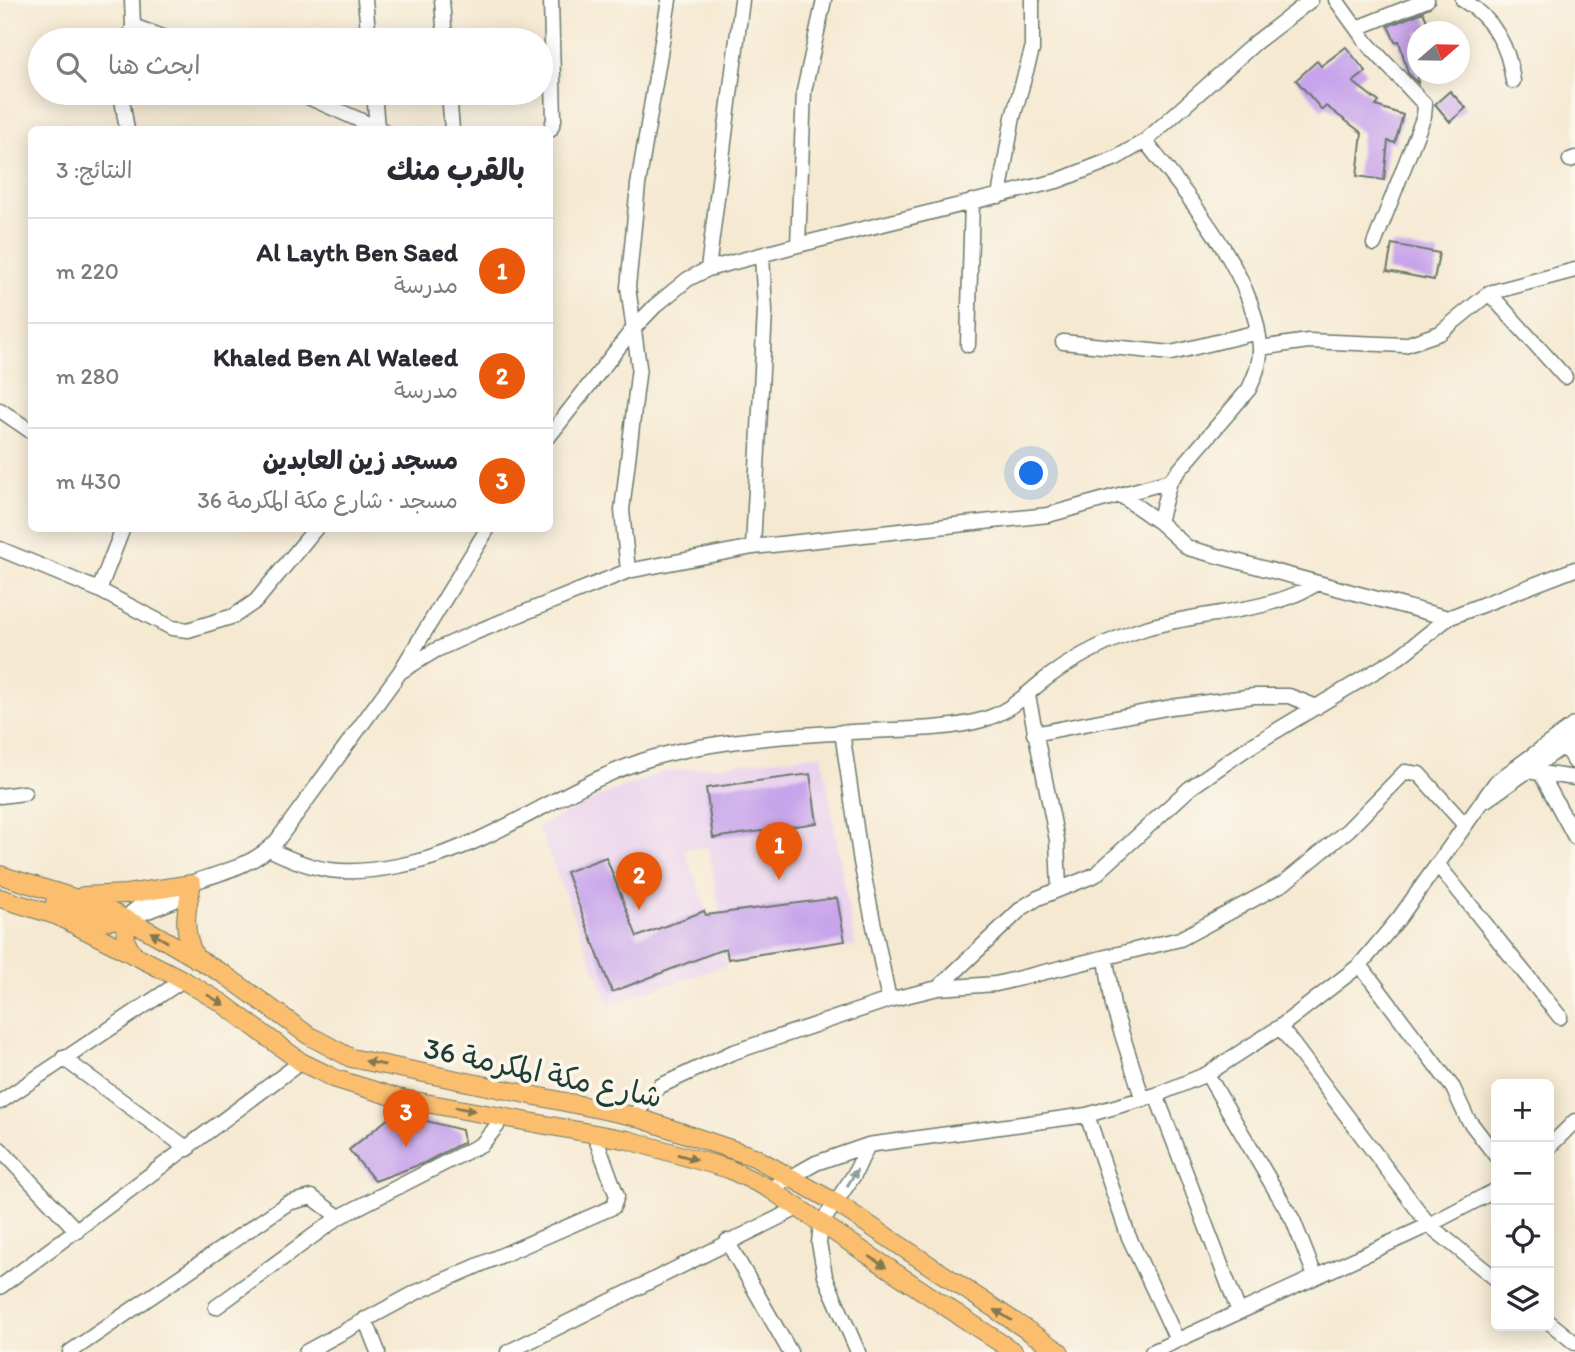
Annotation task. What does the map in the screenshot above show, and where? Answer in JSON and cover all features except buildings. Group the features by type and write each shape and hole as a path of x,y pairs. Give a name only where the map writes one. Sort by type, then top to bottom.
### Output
{"main road":[{"name":"شارع مكة المكرمة 36","path":"0,875 73,897 125,919 225,975 308,1035 351,1058 633,1116 754,1157 836,1203 1060,1352"},
{"path":"73,897 126,894 192,884 184,913 185,929 196,958"},
{"name":"شارع مكة المكرمة 36","path":"0,898 58,916 183,981 222,1003 301,1062 336,1079 398,1098 628,1140 729,1169 770,1189 1014,1352"},
{"path":"32,906 50,902 102,921 125,919 126,942 134,955"}],"street":[{"path":"131,28 132,0"},
{"path":"365,0 368,28"},
{"path":"442,0 444,28"},
{"path":"551,0 552,28"},
{"path":"628,571 622,510 639,367 628,287 638,184 669,0"},
{"path":"708,269 742,0"},
{"path":"799,245 804,91 824,0"},
{"path":"999,196 1013,117 1032,50 1032,5 1048,0"},
{"path":"553,431 633,329 671,292 708,269 999,196 1087,171 1145,141 1255,43 1311,0"},
{"path":"1336,0 1357,29 1425,105 1424,116 1374,244"},
{"path":"1357,29 1427,0"},
{"path":"1463,0 1487,18 1500,37 1507,53 1513,81"},
{"path":"552,126 554,120 553,80"},
{"path":"123,105 126,126"},
{"path":"326,105 374,126"},
{"path":"376,105 379,126"},
{"path":"450,105 452,126"},
{"path":"1145,141 1190,200 1230,262 1258,332 1260,348 1257,372 1249,389 1170,481 1159,522"},
{"path":"968,345 972,201"},
{"path":"753,547 765,311 762,255"},
{"path":"1260,348 1308,341 1405,345 1440,333 1489,293 1575,270"},
{"path":"1489,293 1565,377"},
{"path":"1063,342 1171,353 1258,332"},
{"path":"0,410 28,429"},
{"path":"400,672 476,632 628,571 753,547 1048,515 1170,481"},
{"path":"1122,496 1159,522 1188,548 1447,618"},
{"path":"99,590 121,532"},
{"path":"0,549 99,590 172,628 187,630 234,616 256,601 313,532"},
{"path":"125,919 162,894 192,884 269,849 400,672 486,532"},
{"path":"938,988 1005,921 1038,898 1103,869 1190,788 1246,749 1409,650 1447,618 1575,569"},
{"path":"269,849 325,872 400,866 464,848 606,775 654,758 699,748 842,732 954,726 991,718 1028,696 1070,662 1133,632 1167,621 1279,602 1318,583"},
{"path":"1028,696 1056,840 1059,888"},
{"path":"1034,734 1171,707 1254,696 1290,696 1317,707"},
{"path":"842,732 861,862 889,1000"},
{"path":"1569,735 1575,762"},
{"path":"1479,805 1534,772 1569,735"},
{"path":"770,1189 816,1163 869,1145 1087,1115 1149,1097 1207,1074 1280,1027 1360,965 1400,917 1496,782 1569,735"},
{"path":"633,1116 660,1086 731,1053 889,1000 938,988 996,984 1180,939 1284,883 1339,838 1405,772 1419,774 1465,825"},
{"path":"1534,772 1575,778"},
{"path":"1534,772 1575,836"},
{"path":"0,796 24,793"},
{"path":"1437,865 1560,1017"},
{"path":"1106,959 1113,1006 1239,1312"},
{"path":"1360,965 1453,1088 1467,1118 1491,1149"},
{"path":"0,1102 183,981"},
{"path":"1280,1027 1429,1226 1491,1275"},
{"path":"63,1058 188,1149"},
{"path":"0,1287 301,1062"},
{"path":"1207,1074 1293,1220 1315,1276"},
{"path":"216,1307 339,1217 482,1144 497,1126 500,1115"},
{"path":"1087,1115 1128,1235 1177,1340"},
{"path":"1554,1142 1575,1121"},
{"path":"306,1352 365,1319 475,1265 613,1207 617,1196 595,1136"},
{"path":"858,1352 825,1276 819,1243 821,1224 854,1175 869,1145"},
{"path":"0,1149 77,1231"},
{"path":"1152,1352 1429,1226 1491,1193"},
{"path":"70,1352 288,1203 312,1197 339,1217"},
{"path":"508,1352 798,1208"},
{"path":"727,1241 790,1352"},
{"path":"365,1319 378,1352"},
{"path":"1554,1326 1575,1343"}],"shaded area":[{"path":"822,754 855,946 730,963 708,847 684,849 727,965 609,1004 538,826 614,790 664,772"}],"place":[{"name":"Al Layth Ben Saed","path":"779,880"},
{"name":"Khaled Ben Al Waleed","path":"639,910"},
{"name":"مسجد زين العابدين","path":"406,1147"}]}
